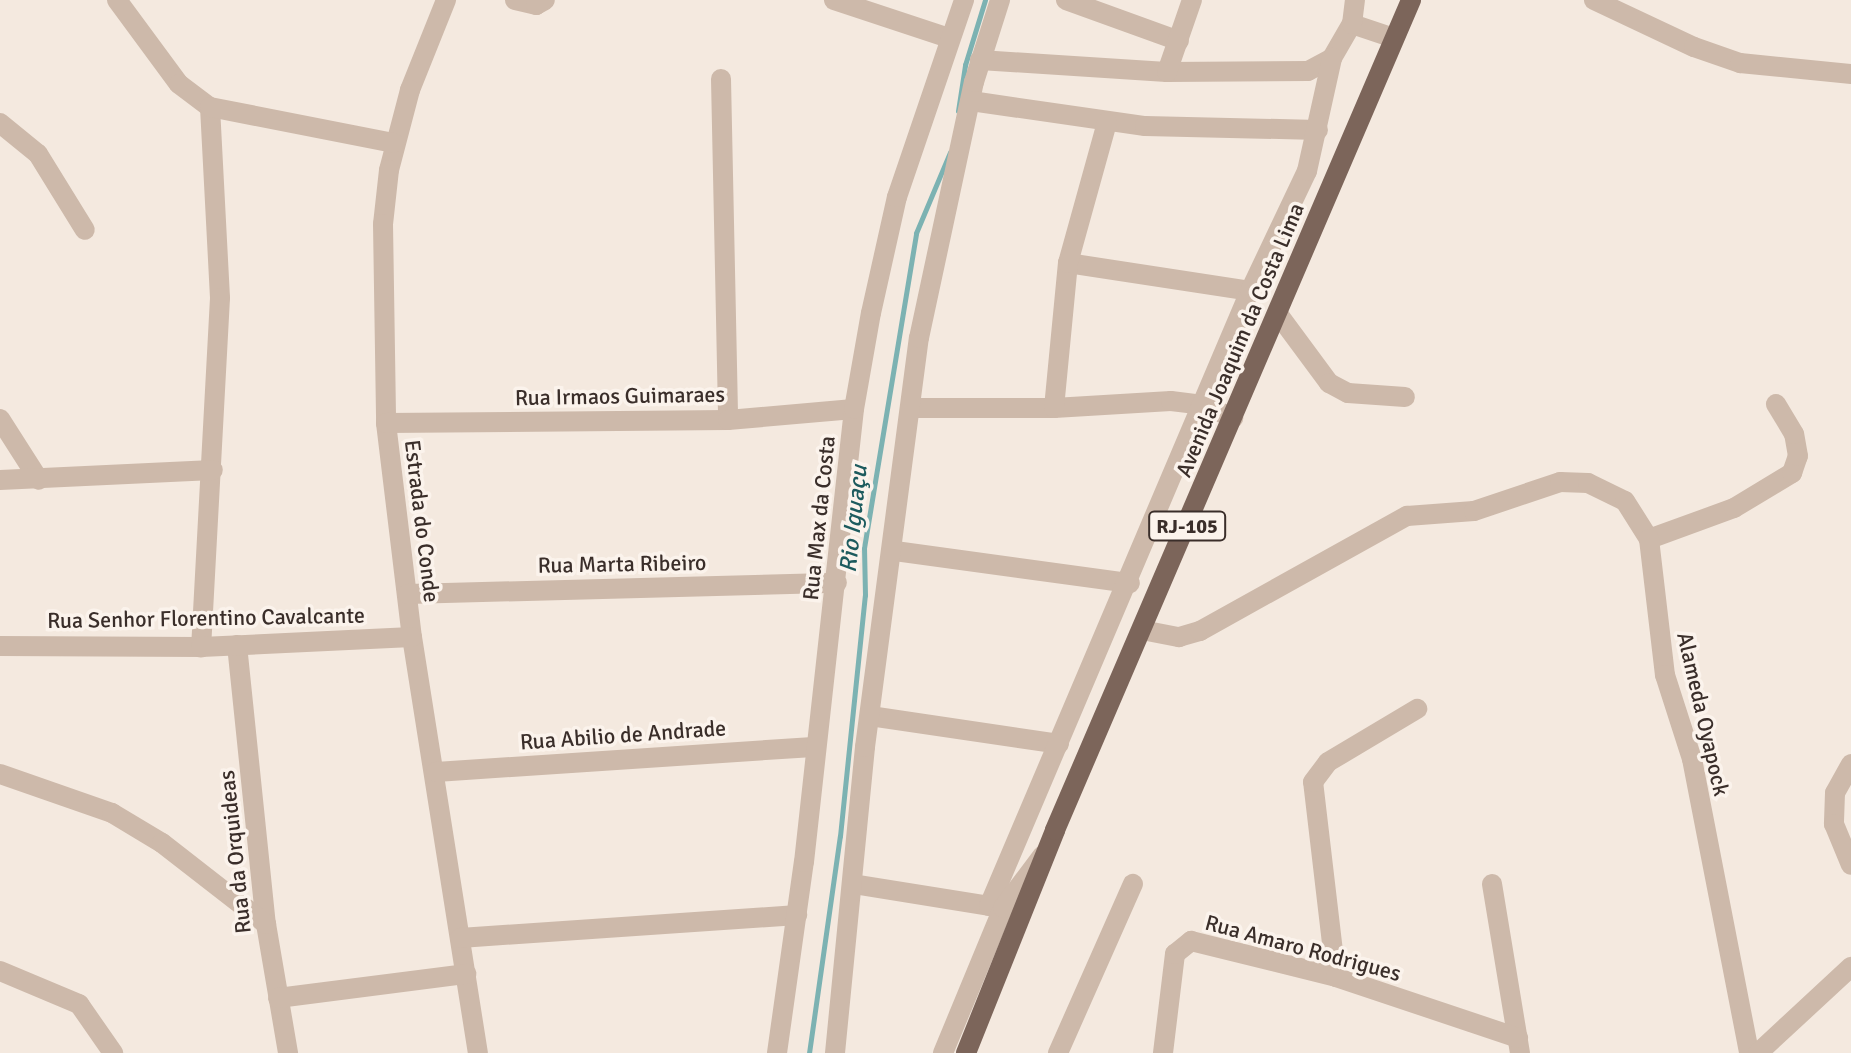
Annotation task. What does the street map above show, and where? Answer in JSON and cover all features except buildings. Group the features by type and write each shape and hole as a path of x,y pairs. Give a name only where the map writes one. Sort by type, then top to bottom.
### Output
{"main road":[{"name":"Avenida Joaquim da Costa Lima","path":"966,1053 1046,852 1411,0"}],"street":[{"path":"117,0 179,84 210,107 394,143"},
{"name":"Estrada do Conde","path":"446,0 394,143 383,224 386,423 412,637 436,772 478,1053"},
{"path":"515,0 536,5 545,0"},
{"path":"834,0 949,38"},
{"name":"Rua Max da Costa","path":"777,1053 797,915 813,747 837,583 854,409 884,248 949,38 964,0"},
{"path":"835,1053 870,716 895,551 919,338 980,60 1000,0"},
{"path":"1066,0 1179,41"},
{"path":"1167,72 1192,0"},
{"path":"943,1053 1059,744 1130,583 1250,291 1307,171 1332,58 1352,24 1355,0"},
{"path":"1594,0 1694,47 1740,63 1851,74"},
{"path":"1352,24 1394,38"},
{"path":"980,60 1167,72 1308,71 1332,58"},
{"path":"721,79 728,420"},
{"path":"971,101 1107,122 1318,130"},
{"path":"201,647 220,298 210,107"},
{"path":"1054,408 1068,263 1107,122"},
{"path":"0,123 38,154 85,230"},
{"path":"1068,263 1250,291"},
{"path":"1278,314 1329,383 1348,393 1405,397"},
{"path":"1230,342 1261,354"},
{"path":"912,408 1054,408 1171,401 1203,405 1233,418"},
{"path":"1649,539 1734,508 1792,473 1798,456 1794,434 1776,404"},
{"name":"Rua Irmaos Guimaraes","path":"386,423 728,420 854,409"},
{"path":"0,419 39,480"},
{"path":"0,480 213,470"},
{"name":"Alameda Oyapock","path":"1142,630 1179,637 1200,631 1407,516 1474,511 1560,482 1588,483 1635,510 1649,539 1665,675 1692,759 1749,1053"},
{"path":"895,551 1130,583"},
{"name":"Rua Marta Ribeiro","path":"408,594 837,583"},
{"name":"Rua Senhor Florentino Cavalcante","path":"0,646 201,647 412,637"},
{"name":"Rua da Orquideas","path":"237,645 266,924 288,1053"},
{"path":"1336,977 1312,810 1313,782 1328,762 1417,709"},
{"path":"870,716 1059,744"},
{"name":"Rua Abilio de Andrade","path":"436,772 813,747"},
{"path":"1851,764 1835,793 1834,824 1851,865"},
{"path":"0,774 112,813 162,843 266,924"},
{"path":"996,907 1046,852"},
{"path":"853,884 996,907"},
{"path":"1058,1053 1133,884"},
{"path":"1492,884 1519,1046"},
{"path":"460,938 797,915"},
{"name":"Rua Amaro Rodrigues","path":"1163,1053 1172,967 1181,945 1204,941 1336,977 1519,1046"},
{"path":"1758,1053 1851,967"},
{"path":"0,971 79,1004 113,1053"},
{"path":"278,998 466,974"}],"waterway":[{"name":"Rio Iguaçu","path":"958,111 965,65 985,0"},
{"name":"Rio Iguaçu","path":"809,1053 840,836 865,595 864,548 916,233 950,152"}]}
